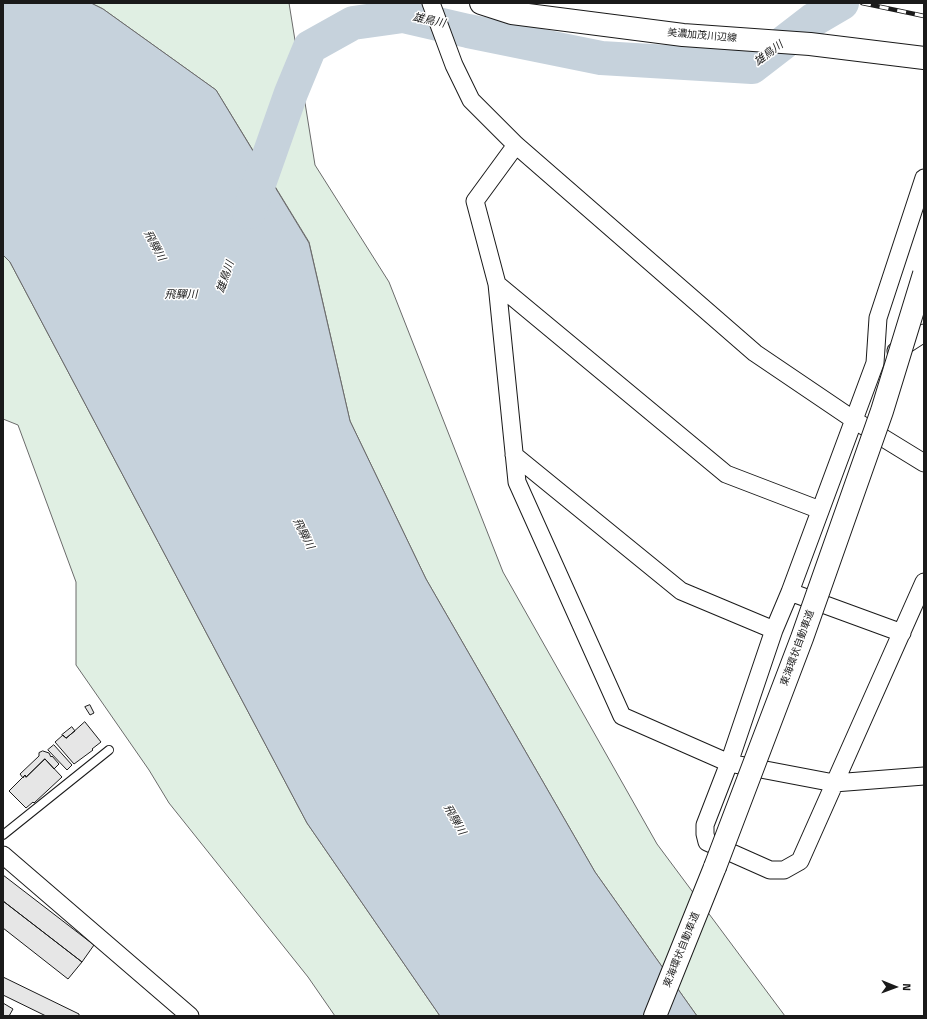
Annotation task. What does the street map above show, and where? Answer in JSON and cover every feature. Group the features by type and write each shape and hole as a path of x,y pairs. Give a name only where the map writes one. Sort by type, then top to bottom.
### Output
{"main road":[{"name":"美濃加茂川辺線","path":"482,3 512,13 683,35 810,44 924,58"},
{"name":"東海環状自動車道","path":"655,1016 703,898 802,638 882,411 924,274"}],"street":[{"path":"434,10 454,65 471,100 516,145 755,353 854,420 924,463"},
{"path":"516,145 474,201 497,284 517,482 622,716 729,763 834,782 924,776"},
{"path":"924,178 920,204 878,318 875,363 790,592 774,630 729,763 705,825 707,842 770,870 784,870 800,861 924,582"},
{"path":"497,284 726,474 820,510"},
{"path":"875,363 924,333"},
{"path":"514,455 681,591 774,630"},
{"path":"790,592 902,633"},
{"path":"3,856 190,1016"}],"lane":[{"path":"3,835 109,750"}],"green space":[{"path":"91,3 289,3 315,165 389,282 503,572 657,844 785,1016 697,1016 595,872 426,579 350,421 309,242 216,90 103,9"},
{"path":"3,255 10,262 307,823 440,1016 335,1016 308,977 169,803 149,770 76,665 76,582 18,425 3,419"}],"water":[{"name":"飛驒川","path":"3,3 91,3 103,9 216,90 309,243 350,421 426,579 595,872 697,1016 440,1016 307,823 10,262 3,255"}],"building":[{"path":"90,705 94,713 90,715 85,707"},
{"path":"85,722 101,742 74,764 55,742 63,735 66,738"},
{"path":"72,727 75,731 66,738 62,735"},
{"path":"54,745 72,765 67,770 48,750"},
{"path":"43,751 49,753 51,757 52,756 59,764 54,769 45,759 26,777 25,775 23,778 20,774 39,756 39,753"},
{"path":"45,759 62,777 34,803 33,802 26,808 9,791 25,775 26,777"},
{"path":"3,875 94,945 82,962 3,901"},
{"path":"3,901 82,962 68,979 3,928"},
{"path":"3,977 79,1014 79,1016 46,1016 3,995"},
{"path":"3,1003 13,1009 9,1016 3,1016"}],"waterway":[{"name":"雄鳥川","path":"249,212 291,93 310,47 353,23 403,16 601,58 752,67 813,20 842,3"}],"railway":[{"path":"862,3 924,16"}],"water label":[{"name":"飛騨川","path":"154,246"},
{"name":"飛騨川","path":"303,534"},
{"name":"飛騨川","path":"454,820"}]}
